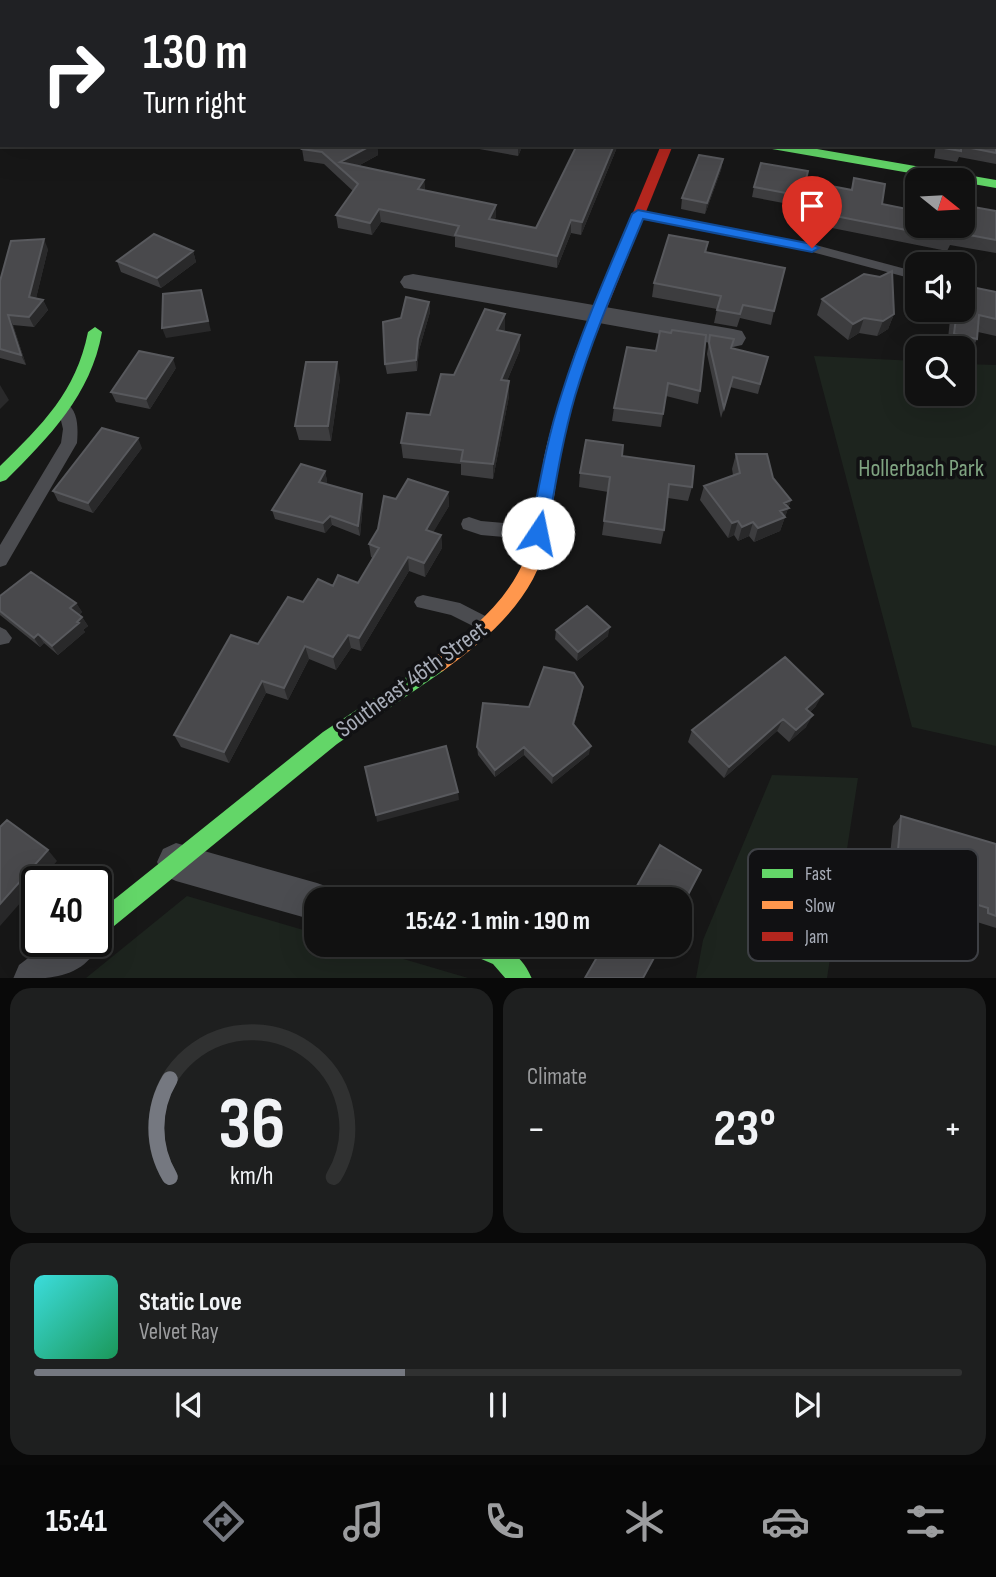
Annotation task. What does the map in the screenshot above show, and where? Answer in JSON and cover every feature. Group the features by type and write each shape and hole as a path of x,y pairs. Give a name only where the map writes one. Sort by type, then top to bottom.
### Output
{"street":[{"name":"Southeast 46th Street","path":"112,915 330,738 471,640 509,603 528,572 554,446 568,394 596,316 666,147"},
{"path":"783,147 996,184"},
{"path":"413,282 733,338"},
{"path":"0,476 64,405 88,367 95,348 95,332"},
{"path":"176,862 304,898"},
{"path":"33,978 60,957"},
{"path":"504,957 514,966 521,978"}],"lane":[{"path":"638,214 812,248 905,273"},
{"path":"0,561 69,443 71,429 64,405"},
{"path":"469,524 481,528 538,533"},
{"path":"423,602 454,608 487,625"}],"green space":[{"name":"Hollerbach Park","path":"814,356 905,360 905,406 975,406 975,364 996,365 996,746 912,727"},
{"path":"772,775 858,778 847,849 748,849 748,961 830,961 827,978 696,978 703,940"},
{"path":"187,896 304,930 304,957 397,957 468,978 86,978"}],"building":[{"path":"368,147 340,162 424,180 418,189 496,205 489,219 536,228 576,147 613,147 582,222 571,220 557,256 455,235 459,226 379,209 370,223 336,215 358,184 322,152 302,149"},
{"path":"938,147 961,147 961,151"},
{"path":"966,147 996,147 996,153"},
{"path":"699,155 723,159 707,203 682,198"},
{"path":"761,163 808,171 802,196 754,187"},
{"path":"854,178 885,184 882,204 905,209 905,230 835,216 836,212 810,207 815,183 852,190"},
{"path":"975,207 996,211 996,240 975,236"},
{"path":"154,234 193,251 157,278 117,261"},
{"path":"669,235 708,242 705,252 785,268 774,311 743,305 740,314 717,310 721,296 654,283"},
{"path":"44,239 29,297 43,300 29,317 8,315 21,355 0,349 0,281 11,241"},
{"path":"892,271 894,314 883,321 864,318 853,324 822,299 864,274 880,277"},
{"path":"975,288 996,292 996,319 979,315 977,339 975,336 954,334 956,322 975,322"},
{"path":"201,290 208,321 162,328 163,294"},
{"path":"406,297 429,302 418,339 416,360 385,364 383,322 401,318"},
{"path":"485,309 505,314 497,330 520,335 501,380 509,381 493,464 461,461 463,450 401,443 407,413 430,415 441,374 454,375"},
{"path":"672,330 706,335 700,391 668,383 663,414 614,408 627,347 656,351 660,331 671,333"},
{"path":"710,335 734,339 731,348 768,357 760,384 733,377 724,408 709,343"},
{"path":"139,351 173,358 146,399 111,392"},
{"path":"306,362 337,362 328,426 295,426"},
{"path":"102,428 138,438 88,503 53,491"},
{"path":"586,440 623,445 622,456 694,466 692,487 669,484 664,530 604,521 610,477 580,473"},
{"path":"736,454 767,454 773,478 791,500 784,503 789,508 780,511 785,517 758,528 753,522 742,527 738,521 732,523 704,486 740,473"},
{"path":"301,464 325,471 319,482 362,494 358,526 330,516 323,523 272,510"},
{"path":"408,479 448,492 426,530 441,535 424,563 408,557 359,638 348,635 333,657 305,646 284,688 262,681 224,752 174,735 231,635 258,644 288,597 303,602 318,579 333,586 338,575 358,583 379,548 369,544 378,529 384,496 396,499"},
{"path":"31,572 76,603 70,608 82,617 77,622 79,623 52,646 38,634 34,638 0,611 0,596"},
{"path":"587,606 610,627 578,652 556,630"},
{"path":"785,657 823,694 806,709 813,715 796,730 783,719 729,767 692,730"},
{"path":"544,667 574,673 583,687 573,724 591,746 553,776 524,747 495,770 477,747 483,703 529,707"},
{"path":"446,746 458,792 376,815 365,767"},
{"path":"901,816 996,844 996,916 988,913 988,908 978,905 978,849 898,849"},
{"path":"7,820 48,850 34,866 21,866 21,880 0,904 0,827"},
{"path":"660,845 701,870 692,887 636,887"},
{"path":"597,957 654,957 643,978 585,978"}],"traffic: fast":[{"path":"783,147 996,184"},
{"path":"0,476 46,429 73,394 91,354 95,332"},
{"path":"112,915 330,738 437,665"},
{"path":"501,957 520,978"}],"traffic: slow":[{"path":"437,665 463,646 499,613 527,574 537,546 557,436 583,350"}],"traffic: jam":[{"path":"583,350 666,147"}],"route":[{"path":"538,533 554,446 568,394 596,316 638,214 812,248"}]}
